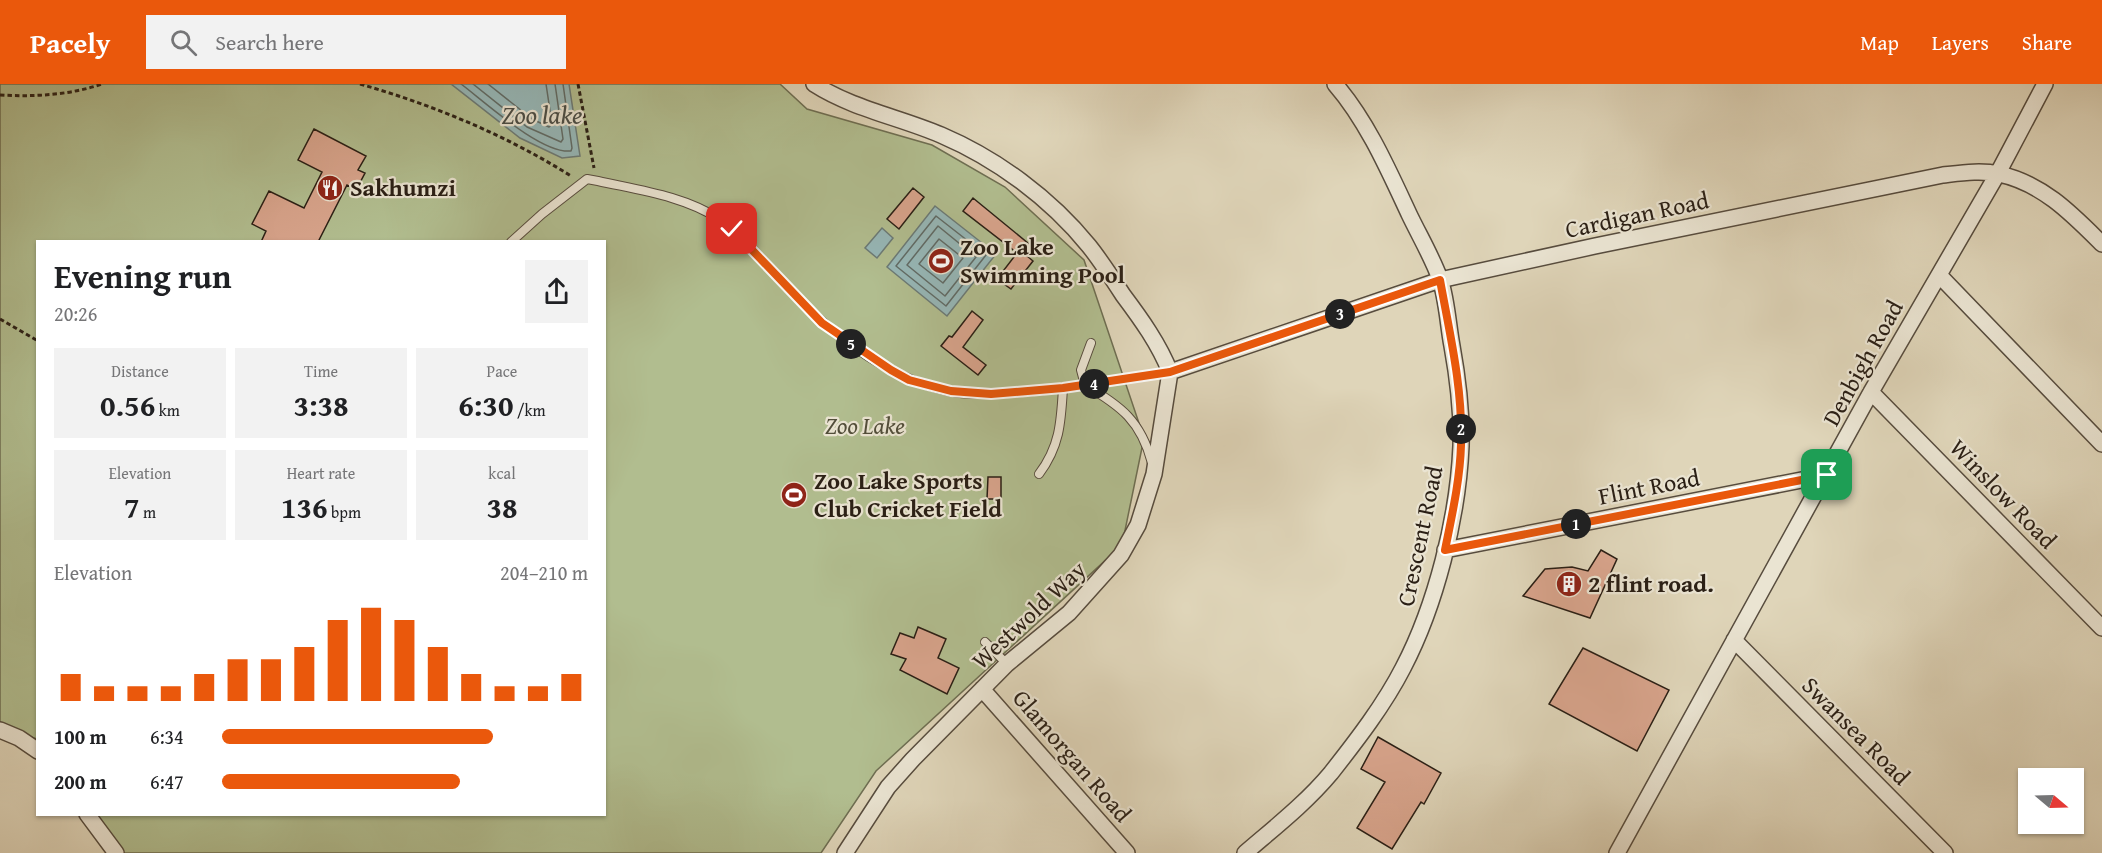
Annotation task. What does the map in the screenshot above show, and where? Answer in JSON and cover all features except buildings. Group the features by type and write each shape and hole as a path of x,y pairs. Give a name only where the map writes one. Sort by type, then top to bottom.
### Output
{"street":[{"name":"Crescent Road","path":"1245,853 1329,775 1368,724 1403,669 1428,614 1445,550 1458,480 1461,420 1456,368 1440,280 1386,165 1335,84"},
{"name":"Denbigh Road","path":"1617,853 1872,392 1998,173 2045,84"},
{"path":"822,86 869,110 957,143 991,161 1027,186 1056,210 1089,246 1158,347 1170,372"},
{"name":"Cardigan Road","path":"1170,372 1440,280 1943,175 1972,172 1998,173 2040,189 2102,244"},
{"path":"1939,275 2102,444"},
{"name":"Westwold Way","path":"845,853 888,787 912,759 1007,664 1069,613 1121,555 1138,525 1154,474 1170,372"},
{"name":"Winslow Road","path":"1872,392 2102,628"},
{"name":"Flint Road","path":"1445,550 1827,475"},
{"name":"Swansea Road","path":"1734,640 1945,853"},
{"name":"Glamorgan Road","path":"982,688 1127,853"},
{"path":"0,730 19,738 36,750"},
{"path":"88,816 116,853"}],"lane":[{"path":"513,240 587,179 598,181 677,200 718,219 732,229 762,258 822,323 909,380 951,391 979,394 1063,388 1170,372"},
{"path":"1091,343 1081,370 1085,385 1112,401 1131,418 1147,445 1154,474"},
{"path":"1039,474 1050,458 1060,430 1063,388"},
{"path":"985,642 1007,664"}],"path":[{"path":"0,95 82,91 102,84"},
{"path":"360,84 456,116 571,176"},
{"path":"578,84 598,181"},
{"path":"0,319 36,340"}],"green space":[{"name":"Zoo Lake","path":"0,84 780,84 807,109 932,145 1005,187 1084,260 1144,438 1122,545 876,771 821,853 124,853 97,816 606,816 606,240 36,240 36,739 0,728"}],"water":[{"name":"Zoo lake","path":"451,84 569,84 580,156 562,158 520,138"},
{"name":"Zoo Lake Swimming Pool","path":"935,206 996,254 947,316 887,267"},
{"path":"882,228 893,238 877,258 865,248"}],"place":[{"name":"Sakhumzi","path":"330,188"},
{"name":"Zoo Lake Swimming Pool","path":"941,261"},
{"name":"Zoo Lake Sports Club Cricket Field","path":"794,495"},
{"name":"2 flint road.","path":"1569,584"}],"route":[{"path":"732,229 822,323 838,336 909,380 951,391 979,394 1063,388 1170,372 1440,280 1456,368 1461,444 1458,480 1445,550 1827,475"}]}
